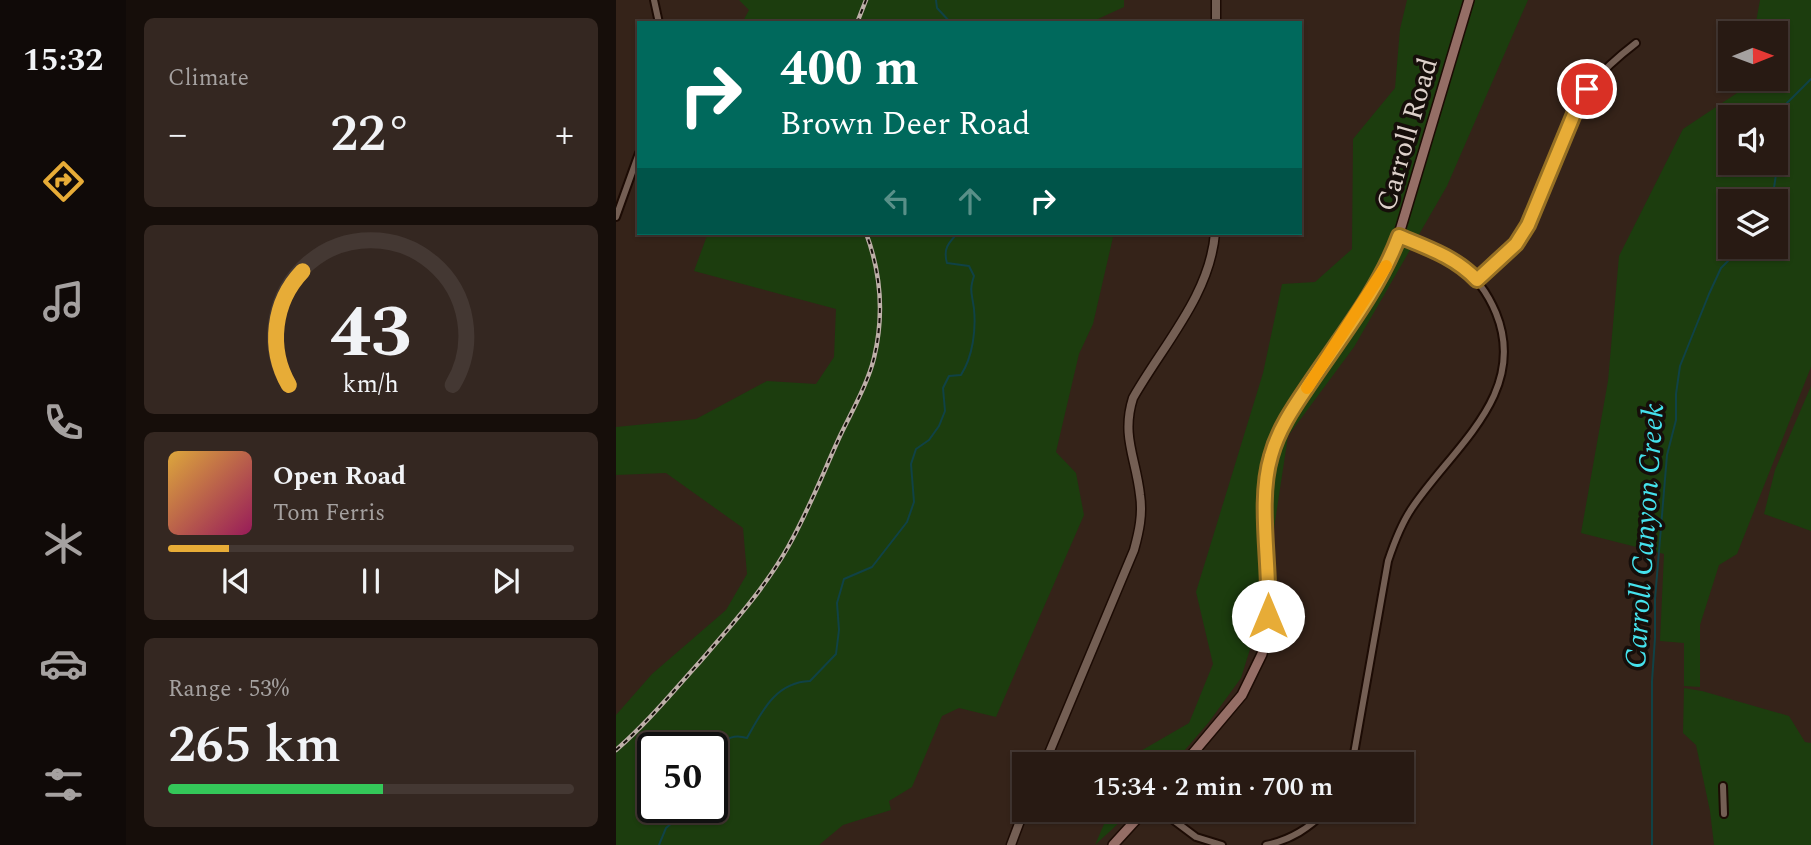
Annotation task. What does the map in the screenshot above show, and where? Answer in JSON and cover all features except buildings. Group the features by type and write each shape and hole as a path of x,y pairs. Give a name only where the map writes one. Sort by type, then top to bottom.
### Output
{"main road":[{"name":"Carroll Road","path":"1194,752 1242,695 1262,654 1269,602 1265,494 1270,456 1288,416 1384,270 1399,236 1469,0"},
{"path":"1113,845 1134,822"}],"street":[{"path":"654,0 659,21"},
{"path":"1216,0 1216,21"},
{"path":"1477,280 1516,244 1528,225 1587,89 1605,68 1636,43"},
{"path":"616,217 637,159"},
{"path":"1049,752 1139,534 1140,495 1127,438 1133,398 1200,288 1214,247 1215,235"},
{"path":"1355,752 1388,561 1397,535 1411,509 1485,414 1501,377 1504,349 1500,324 1488,296 1477,280 1465,268 1441,253 1399,236"},
{"path":"1723,786 1724,814"},
{"path":"1011,845 1020,822"},
{"path":"1176,822 1196,837 1222,845"},
{"path":"1266,845 1298,833 1314,822"}],"green space":[{"path":"739,0 1124,0 1124,7 1093,21 743,21 749,10"},
{"path":"1407,0 1528,0 1447,186 1354,347 1288,436 1261,614 1241,678 1183,752 1139,752 1189,723 1213,664 1196,592 1263,373 1282,284 1315,282 1352,249 1353,139 1395,88 1400,29"},
{"path":"1760,0 1811,0 1811,367 1737,554 1719,565 1700,625 1700,687 1684,686 1684,643 1660,641 1664,554 1581,533 1608,381 1619,256 1683,129 1718,106 1718,175 1788,175 1788,105 1719,105 1740,91 1788,91 1788,21 1756,21"},
{"path":"707,235 1114,235 1093,324 1079,354 1056,452 1076,473 1084,515 996,717 959,708 942,716 912,787 889,801 891,810 843,825 819,845 616,845 616,715 652,674 726,610 747,574 743,528 666,473 616,475 616,427 696,419 767,381 816,384 834,357 836,309 694,271"},
{"path":"1811,386 1811,531 1764,514 1775,470"},
{"path":"1684,688 1789,716 1805,742 1811,743 1811,845 1714,845 1696,745 1683,733"},
{"path":"1105,822 1120,822 1095,845"}],"waterway":[{"path":"936,0 937,8 949,21"},
{"name":"Carroll Canyon Creek","path":"1774,189 1779,122 1785,105 1811,79"},
{"path":"728,739 747,738 765,708 779,692 798,683 810,681 836,654 839,630 837,603 844,579 872,567 907,522 914,502 911,464 916,449 929,440 939,426 945,411 943,388 949,376 961,375 973,343 975,317 971,289 974,276 969,266 947,263 946,258 947,246 956,235"},
{"name":"Carroll Canyon Creek","path":"1652,845 1655,599 1667,455 1676,420 1680,366 1721,268 1730,259"},
{"path":"659,845 666,828 672,823"}],"railway":[{"path":"858,21 866,0"},
{"path":"616,750 658,709 746,608 768,579 802,520 864,388 874,358 880,311 878,279 867,235"}],"slow traffic":[{"path":"1307,388 1386,266"}],"route":[{"path":"1268,616 1265,494 1270,456 1288,416 1384,270 1399,236 1441,253 1465,268 1477,280 1516,244 1528,225 1587,89"}]}
